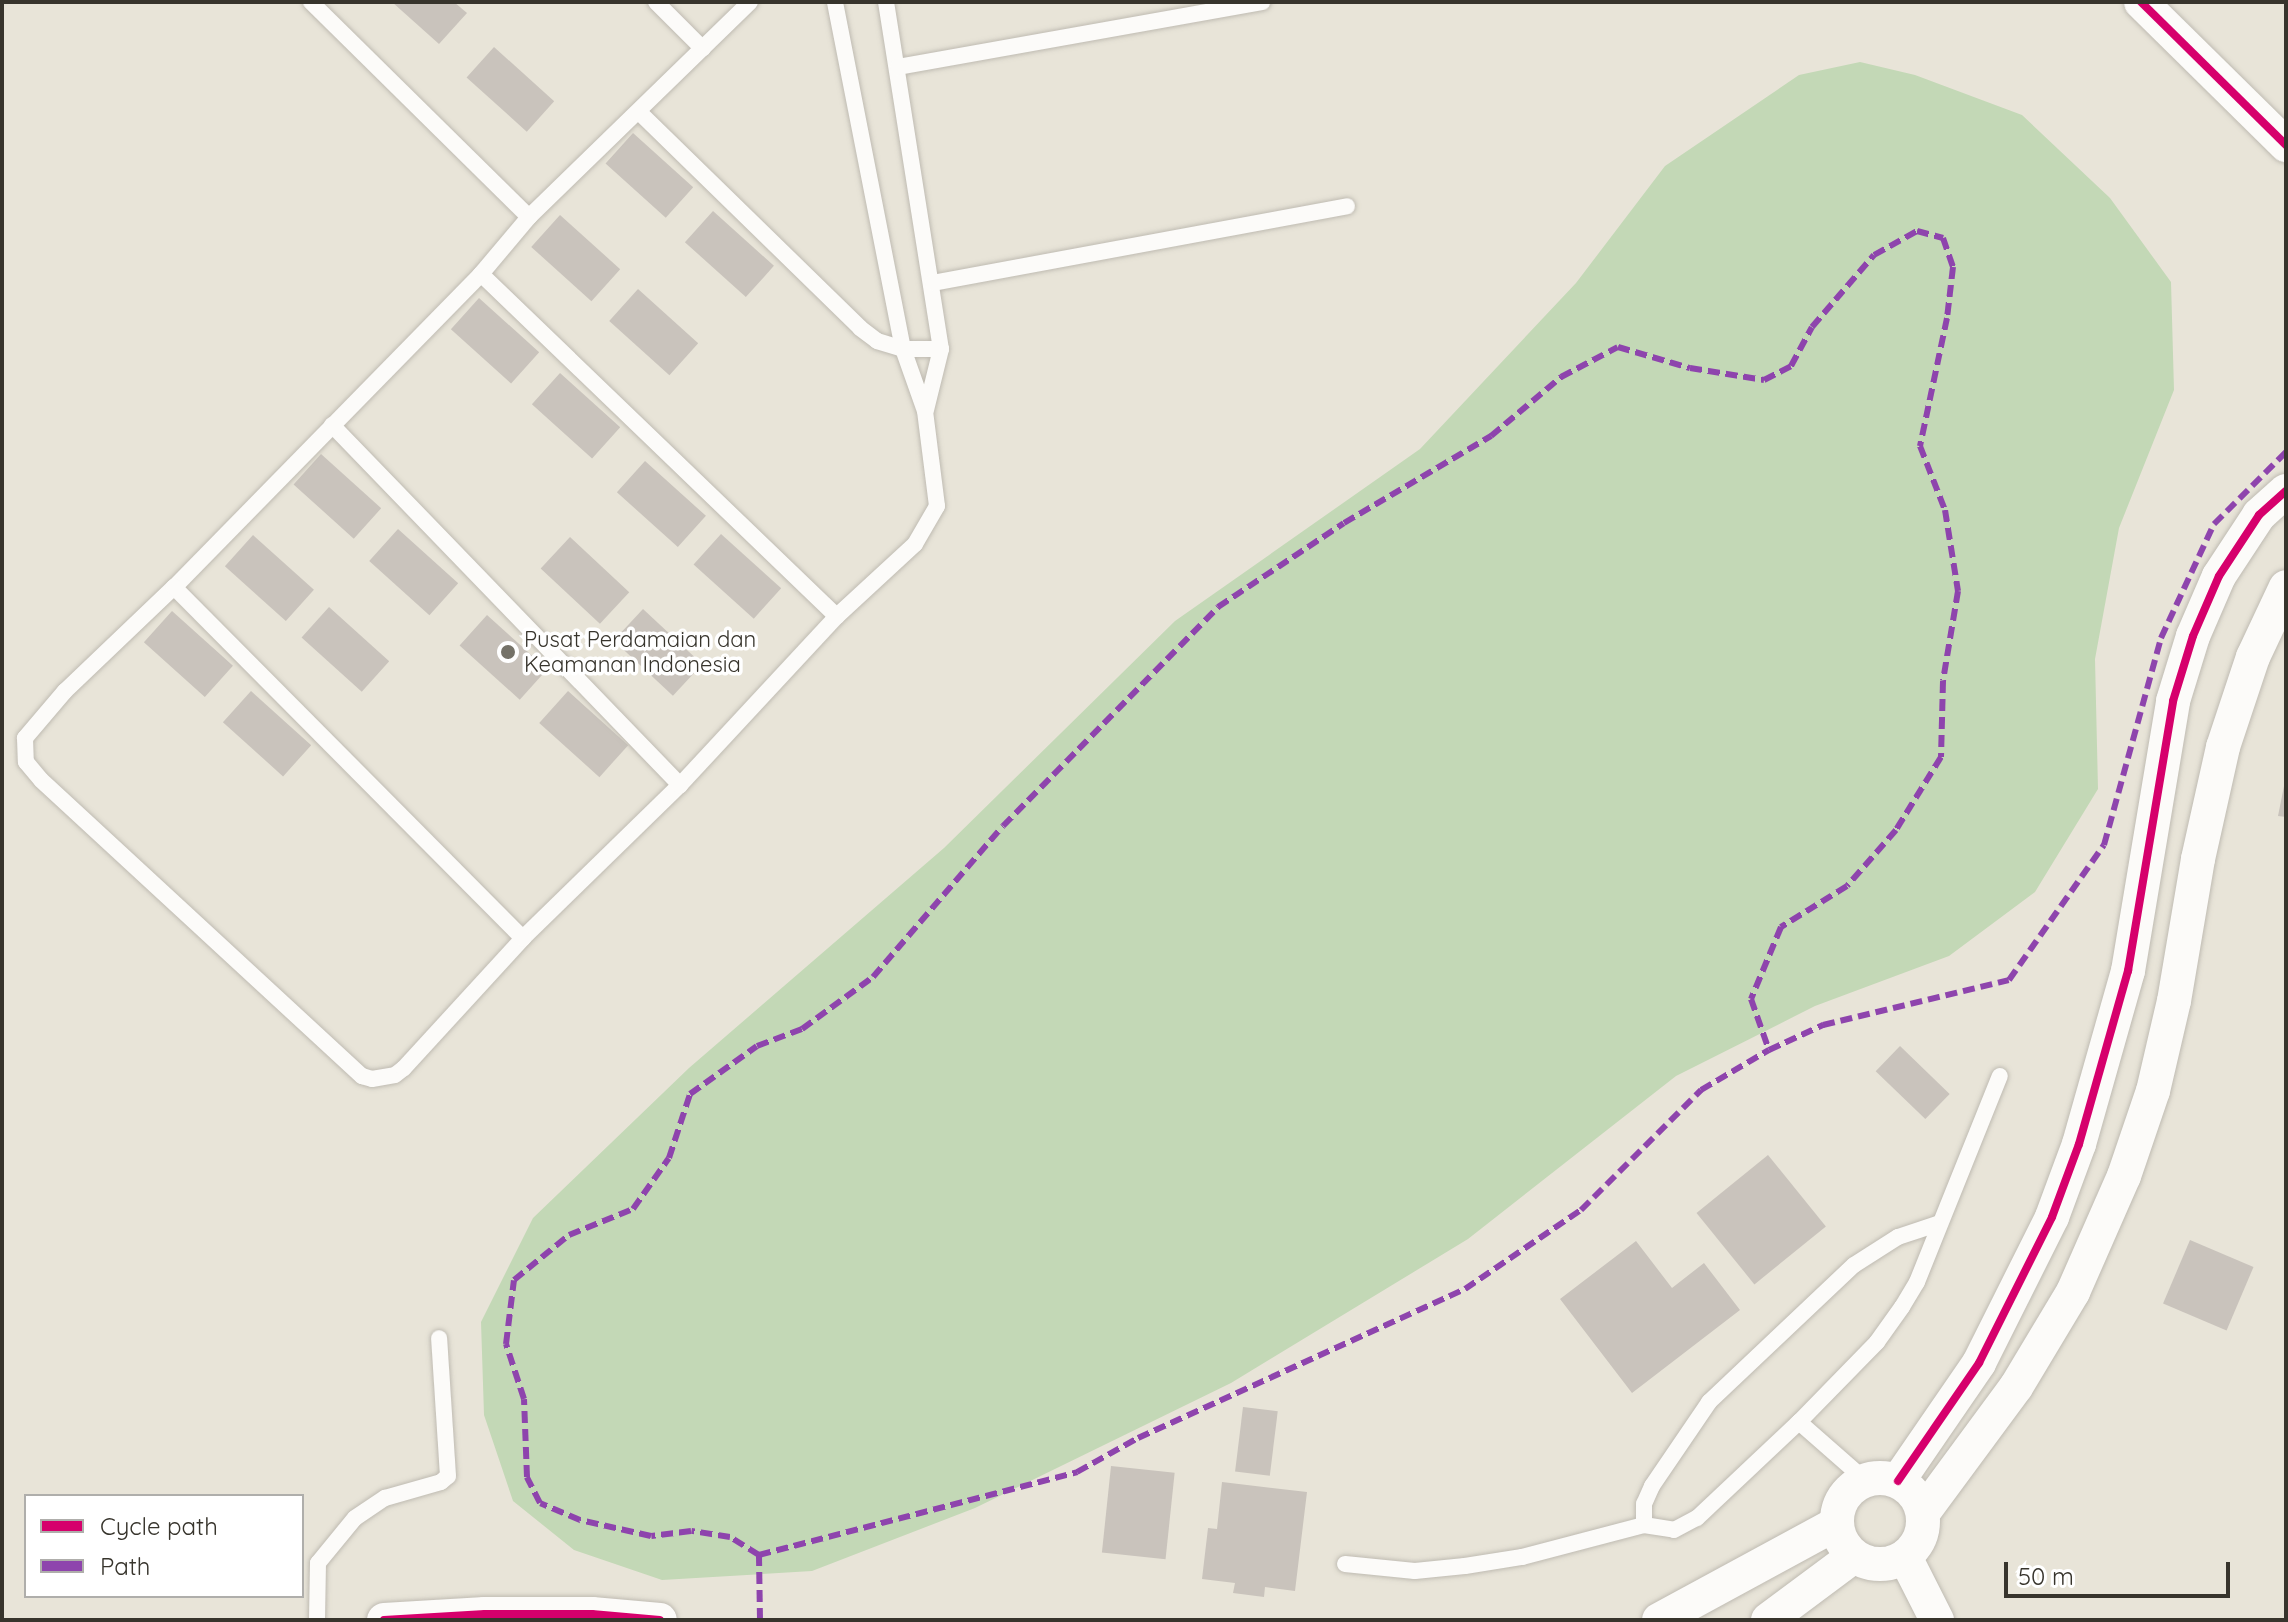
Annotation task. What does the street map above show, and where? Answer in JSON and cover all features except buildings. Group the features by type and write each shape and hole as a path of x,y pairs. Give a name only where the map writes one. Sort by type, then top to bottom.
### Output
{"street":[{"path":"2141,2 2286,145"},
{"path":"1898,1481 1979,1363 2052,1217 2079,1144 2128,971 2173,701 2193,636 2219,576 2259,515 2286,491"},
{"path":"1923,1513 2016,1387 2073,1292 2124,1176 2153,1091 2174,1001 2198,859 2223,747 2253,657 2286,587"},
{"path":"1876,1477 1898,1481 1914,1494 1923,1513 1922,1532 1905,1557 1879,1564 1854,1556 1842,1542 1836,1524 1843,1497 1864,1479 1876,1477"},
{"path":"1659,1620 1836,1524"},
{"path":"1768,1620 1854,1556"},
{"path":"1905,1557 1937,1620"},
{"path":"384,1620 485,1614 592,1614 660,1620"}],"lane":[{"path":"311,2 529,217"},
{"path":"656,2 703,49"},
{"path":"750,2 529,217 481,274 174,587 65,691 25,738 26,762 41,780 362,1076 372,1079 395,1075 404,1068 523,938 680,785 837,616 915,544 937,506 925,411 903,349 835,2"},
{"path":"886,2 933,283 941,349 925,411"},
{"path":"898,67 1262,2"},
{"path":"639,112 860,328 877,341 903,349 941,349"},
{"path":"933,283 1347,206"},
{"path":"481,274 837,616"},
{"path":"332,425 680,785"},
{"path":"174,587 523,938"},
{"path":"1345,1564 1415,1571 1465,1566 1522,1557 1644,1525 1674,1530 1697,1518 1799,1422 1877,1342 1902,1307 1917,1282 2000,1076"},
{"path":"1644,1525 1644,1504 1652,1486 1709,1402 1854,1265 1898,1237 1940,1223"},
{"path":"317,1620 318,1563 355,1518 385,1498 441,1482 448,1476 450,1469 439,1338"},
{"path":"1799,1422 1864,1479"}],"green space":[{"path":"1860,62 1915,75 2022,115 2110,198 2171,282 2174,390 2119,528 2095,659 2098,789 2035,892 1949,956 1815,1006 1676,1076 1468,1239 1231,1383 975,1508 812,1571 662,1580 574,1550 513,1501 484,1415 481,1322 533,1218 689,1068 944,848 1175,621 1420,449 1576,283 1665,166 1799,75"}],"marked path":[{"path":"759,1555 730,1537 691,1531 651,1536 580,1520 540,1503 527,1477 524,1399 506,1344 514,1280 569,1235 633,1209 669,1158 690,1094 757,1046 802,1029 873,977 1003,826 1218,607 1344,523 1491,436 1561,377 1618,347 1690,368 1764,380 1791,366 1812,327 1874,255 1917,231 1943,238 1953,267 1947,318 1920,446 1945,510 1958,591 1943,681 1941,757 1896,830 1847,886 1781,927 1751,999 1769,1050"},
{"path":"760,1620 759,1555 1077,1472 1138,1438 1465,1289 1581,1210 1701,1090 1769,1050 1823,1025 2009,980 2104,845 2161,638 2214,524 2286,452"}],"cycle path":[{"path":"2141,2 2286,145"},
{"path":"1898,1481 1979,1363 2052,1217 2079,1144 2128,971 2173,701 2193,636 2219,576 2259,515 2286,491"},
{"path":"384,1620 485,1614 592,1614 660,1620"}],"place":[{"name":"Pusat Perdamaian dan Keamanan Indonesia","path":"508,652"}]}
